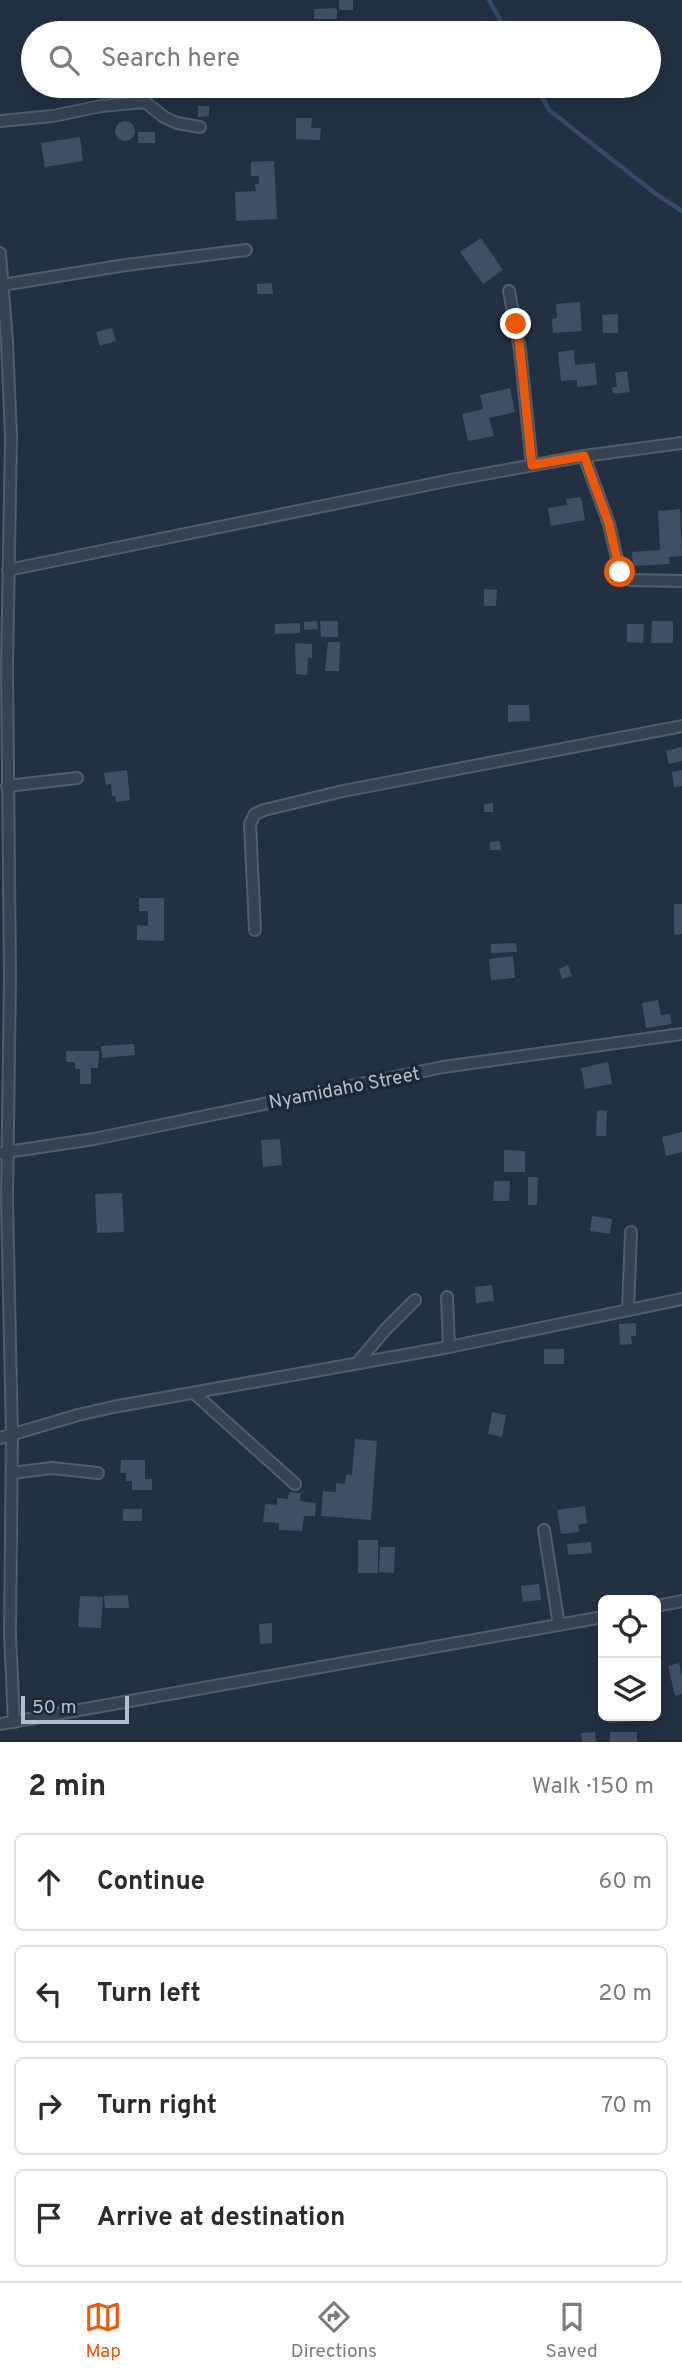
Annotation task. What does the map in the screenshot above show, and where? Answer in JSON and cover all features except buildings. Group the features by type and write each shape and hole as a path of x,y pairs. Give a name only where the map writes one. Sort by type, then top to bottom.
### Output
{"street":[{"path":"0,121 145,102 164,117 177,123 200,127"},
{"path":"1,280 246,250"},
{"path":"0,253 11,437 8,786 4,860 10,1027 4,1152 12,1435 10,1634 14,1722"},
{"path":"509,291 520,350 532,465"},
{"path":"8,570 532,465 682,443"},
{"path":"584,456 609,524 620,572 631,580 682,581"},
{"path":"255,930 250,824 255,814 343,791 682,726"},
{"path":"8,786 77,778"},
{"name":"Nyamidaho Street","path":"4,1152 94,1139 443,1067 682,1034"},
{"path":"628,1310 631,1232"},
{"path":"447,1297 449,1347"},
{"path":"0,1438 78,1415 449,1347 682,1299"},
{"path":"357,1363 415,1300"},
{"path":"195,1394 295,1484"},
{"path":"12,1473 52,1468 98,1473"},
{"path":"544,1530 559,1625"},
{"path":"661,1605 682,1601"},
{"path":"0,1724 598,1618"}],"waterway":[{"path":"489,0 500,21"},
{"path":"542,98 549,110 656,194 682,211"}],"route":[{"path":"516,324 532,465 584,456 609,524 620,572"}]}
